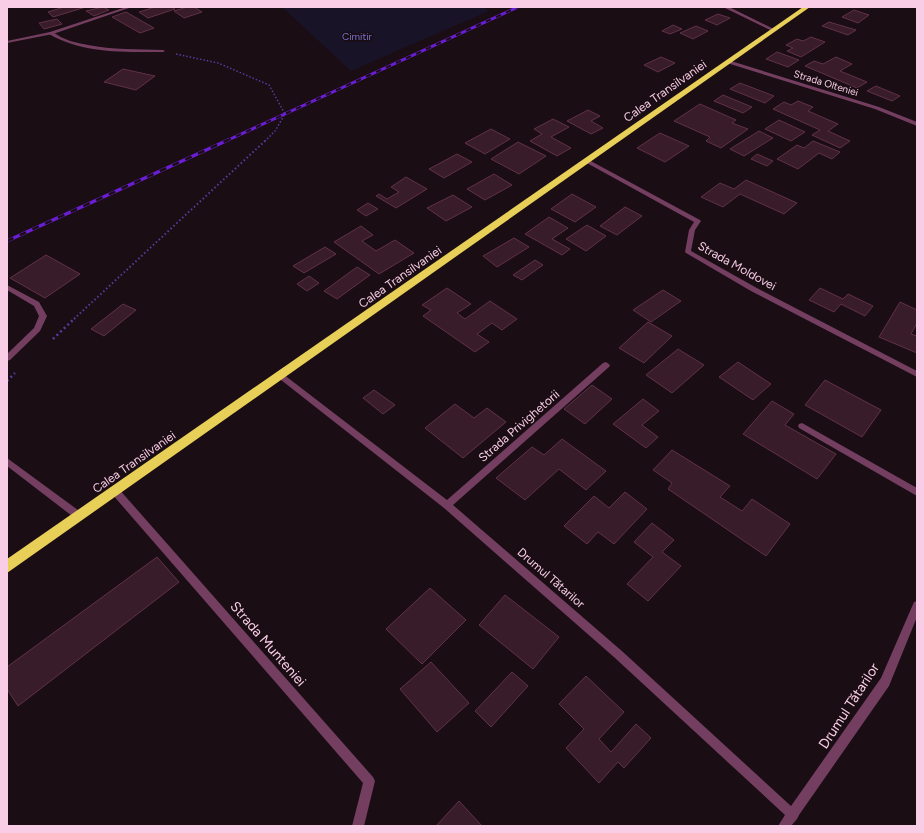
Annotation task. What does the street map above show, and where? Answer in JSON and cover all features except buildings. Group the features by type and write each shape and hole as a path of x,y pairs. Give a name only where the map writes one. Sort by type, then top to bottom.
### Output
{"highway":[{"name":"Calea Transilvaniei","path":"7,567 807,7"}],"street":[{"path":"7,42 51,33 130,7"},
{"path":"725,7 774,30"},
{"path":"51,33 58,38 83,45 110,49 163,51"},
{"name":"Strada Olteniei","path":"729,62 877,108 917,124"},
{"name":"Strada Moldovei","path":"587,161 698,221 692,230 688,252 753,289 917,374"},
{"path":"7,287 37,304 43,316 37,329 7,358"},
{"name":"Strada Privighetorii","path":"447,505 606,365"},
{"name":"Drumul Tătarilor","path":"280,376 447,505 619,655 793,815"},
{"path":"802,426 917,492"},
{"path":"7,461 79,516"},
{"name":"Strada Munteniei","path":"115,492 369,781 358,826"},
{"name":"Drumul Tătarilor","path":"784,826 885,682 917,605"}],"path":[{"path":"48,344 244,162 275,131 285,114 269,85 218,63 163,51"},
{"path":"7,381 19,370"}],"green space":[{"name":"Cimitir","path":"282,7 483,7 489,11 351,71"}],"railway":[{"path":"226,141 518,7"},
{"path":"7,241 228,140"}]}
